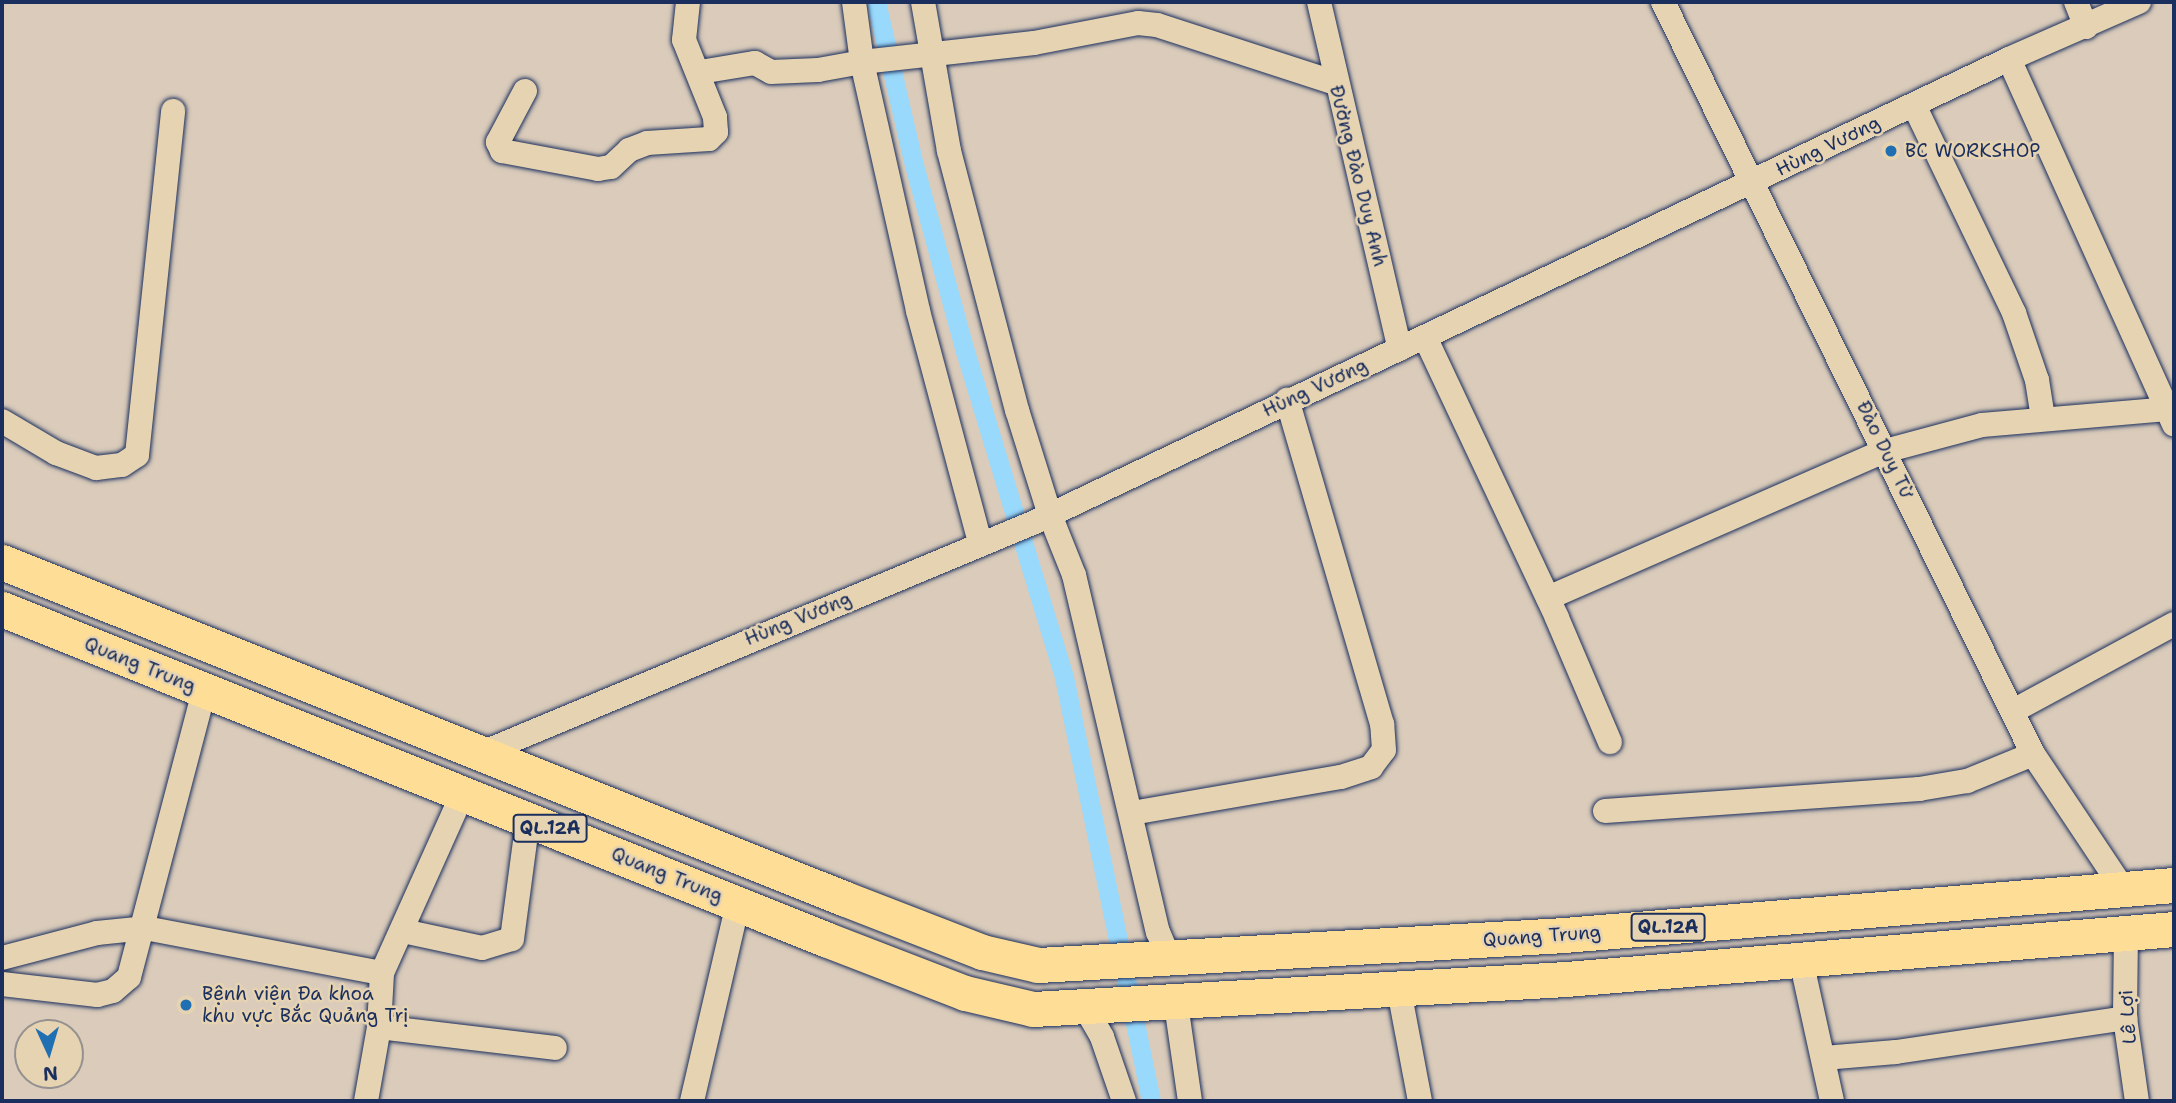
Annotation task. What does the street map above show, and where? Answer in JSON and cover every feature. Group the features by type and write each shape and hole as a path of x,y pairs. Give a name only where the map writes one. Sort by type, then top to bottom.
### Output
{"highway":[{"name":"QL.12A","path":"2,562 982,952 1038,965 1165,960"},
{"name":"Quang Trung","path":"2,609 965,993 1033,1009 1096,1008"},
{"path":"204,691 221,650"},
{"path":"463,793 482,753"},
{"name":"Quang Trung","path":"1165,960 1564,935 2174,885"},
{"path":"2123,889 2126,933"},
{"path":"825,939 844,898"},
{"name":"QL.12A","path":"1096,1008 1566,979 2174,929"},
{"path":"1564,935 1566,979"}],"street":[{"path":"525,91 498,142 500,149 598,169 611,167 640,145 715,136 715,117 700,72 684,40 688,2"},
{"path":"854,2 918,311 985,541"},
{"path":"923,2 929,56 953,163 1042,519 1074,575 1165,960"},
{"name":"Đường Đào Duy Anh","path":"1319,2 1335,83 1400,349"},
{"name":"Đào Duy Từ","path":"1662,2 2033,754 2123,889"},
{"path":"2077,2 2086,27"},
{"name":"Hùng Vương","path":"482,753 1042,519 1287,400 1751,184 2009,59 2139,2"},
{"path":"700,72 755,64 771,72 818,70 865,62 1034,43 1138,23 1157,25 1335,83"},
{"path":"1548,598 1885,451 1982,425 2043,418 2170,417 2009,59"},
{"path":"1914,105 2014,313 2037,380 2043,418"},
{"path":"2,421 56,453 96,468 122,466 137,455 173,111"},
{"path":"1425,337 1548,598 1610,742"},
{"path":"1132,813 1341,777 1371,767 1384,750 1382,724 1287,400"},
{"path":"2013,711 2174,624"},
{"path":"2,984 97,995 113,991 130,977 145,928 168,817 204,691"},
{"path":"1605,811 1919,789 1967,781 2033,754"},
{"path":"366,1101 379,1027 382,973 463,793"},
{"path":"403,931 482,948 512,939 528,819"},
{"path":"692,1101 738,904"},
{"path":"2,958 97,933 145,928 382,973"},
{"name":"Lê Lợi","path":"2126,933 2125,1018 2137,1101"},
{"path":"1801,960 1832,1101"},
{"path":"1399,990 1420,1101"},
{"path":"1169,1004 1190,1101"},
{"path":"1096,1008 1102,1037 1124,1101"},
{"path":"1824,1058 1896,1052 2125,1018"},
{"path":"379,1027 555,1048"}],"waterway":[{"path":"876,2 914,165 965,351 1064,677 1151,1101"}],"place":[{"name":"BC WORKSHOP","path":"1891,151"},
{"name":"Bệnh viện Đa khoa khu vực Bắc Quảng Trị","path":"186,1005"}]}
